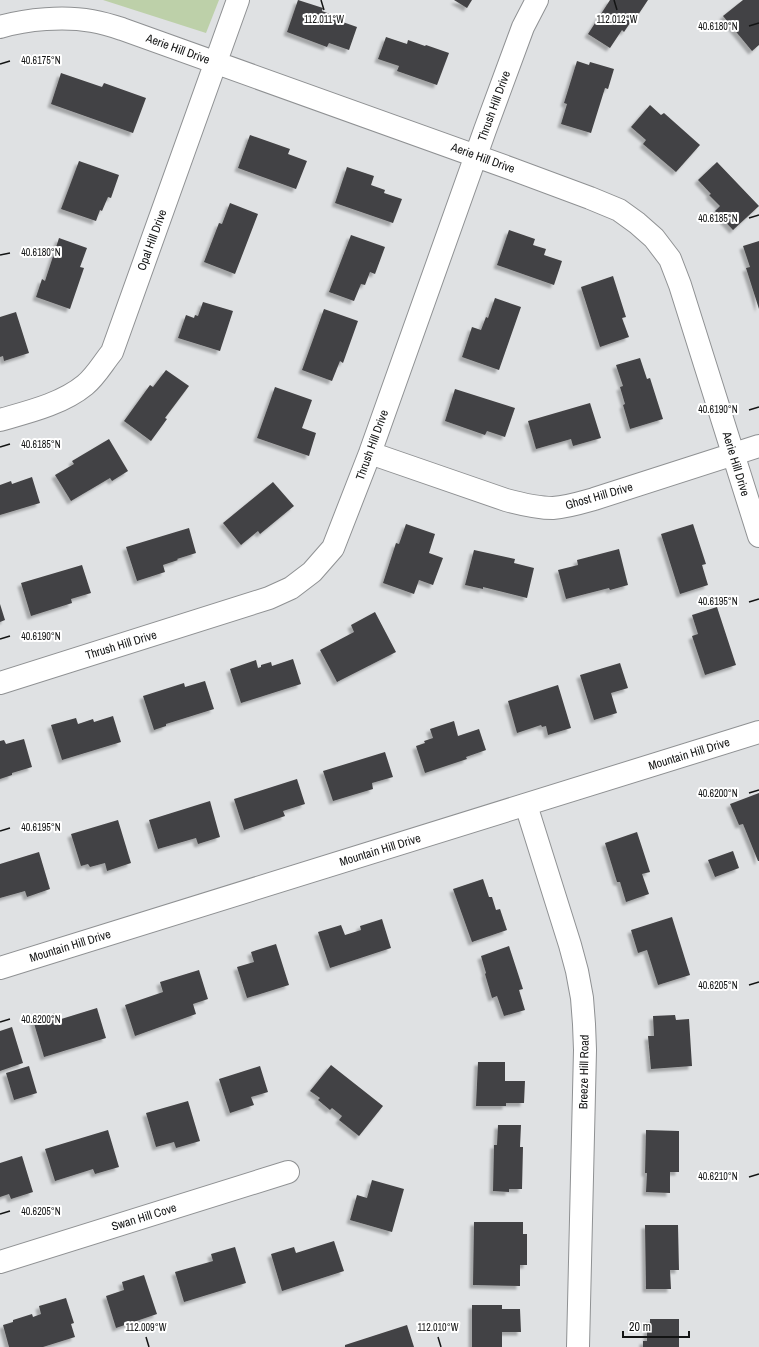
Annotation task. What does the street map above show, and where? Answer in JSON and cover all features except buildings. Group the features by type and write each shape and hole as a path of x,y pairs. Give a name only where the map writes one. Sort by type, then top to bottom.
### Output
{"street":[{"name":"Opal Hill Drive","path":"0,420 60,400 84,385 98,371 112,352 238,0"},
{"name":"Thrush Hill Drive","path":"0,683 269,598 291,588 312,572 333,548 370,453 523,27 537,0"},
{"name":"Aerie Hill Drive","path":"0,27 53,18 92,21 122,29 476,156 619,210 654,238 670,259 680,285 759,536"},
{"name":"Ghost Hill Drive","path":"370,453 506,500 529,506 552,508 571,506 759,446"},
{"name":"Mountain Hill Drive","path":"0,968 759,732"},
{"name":"Breeze Hill Road","path":"526,804 570,945 582,998 585,1050 578,1347"},
{"name":"Swan Hill Cove","path":"0,1262 288,1172"}],"green space":[{"path":"103,0 219,0 206,33"}]}
